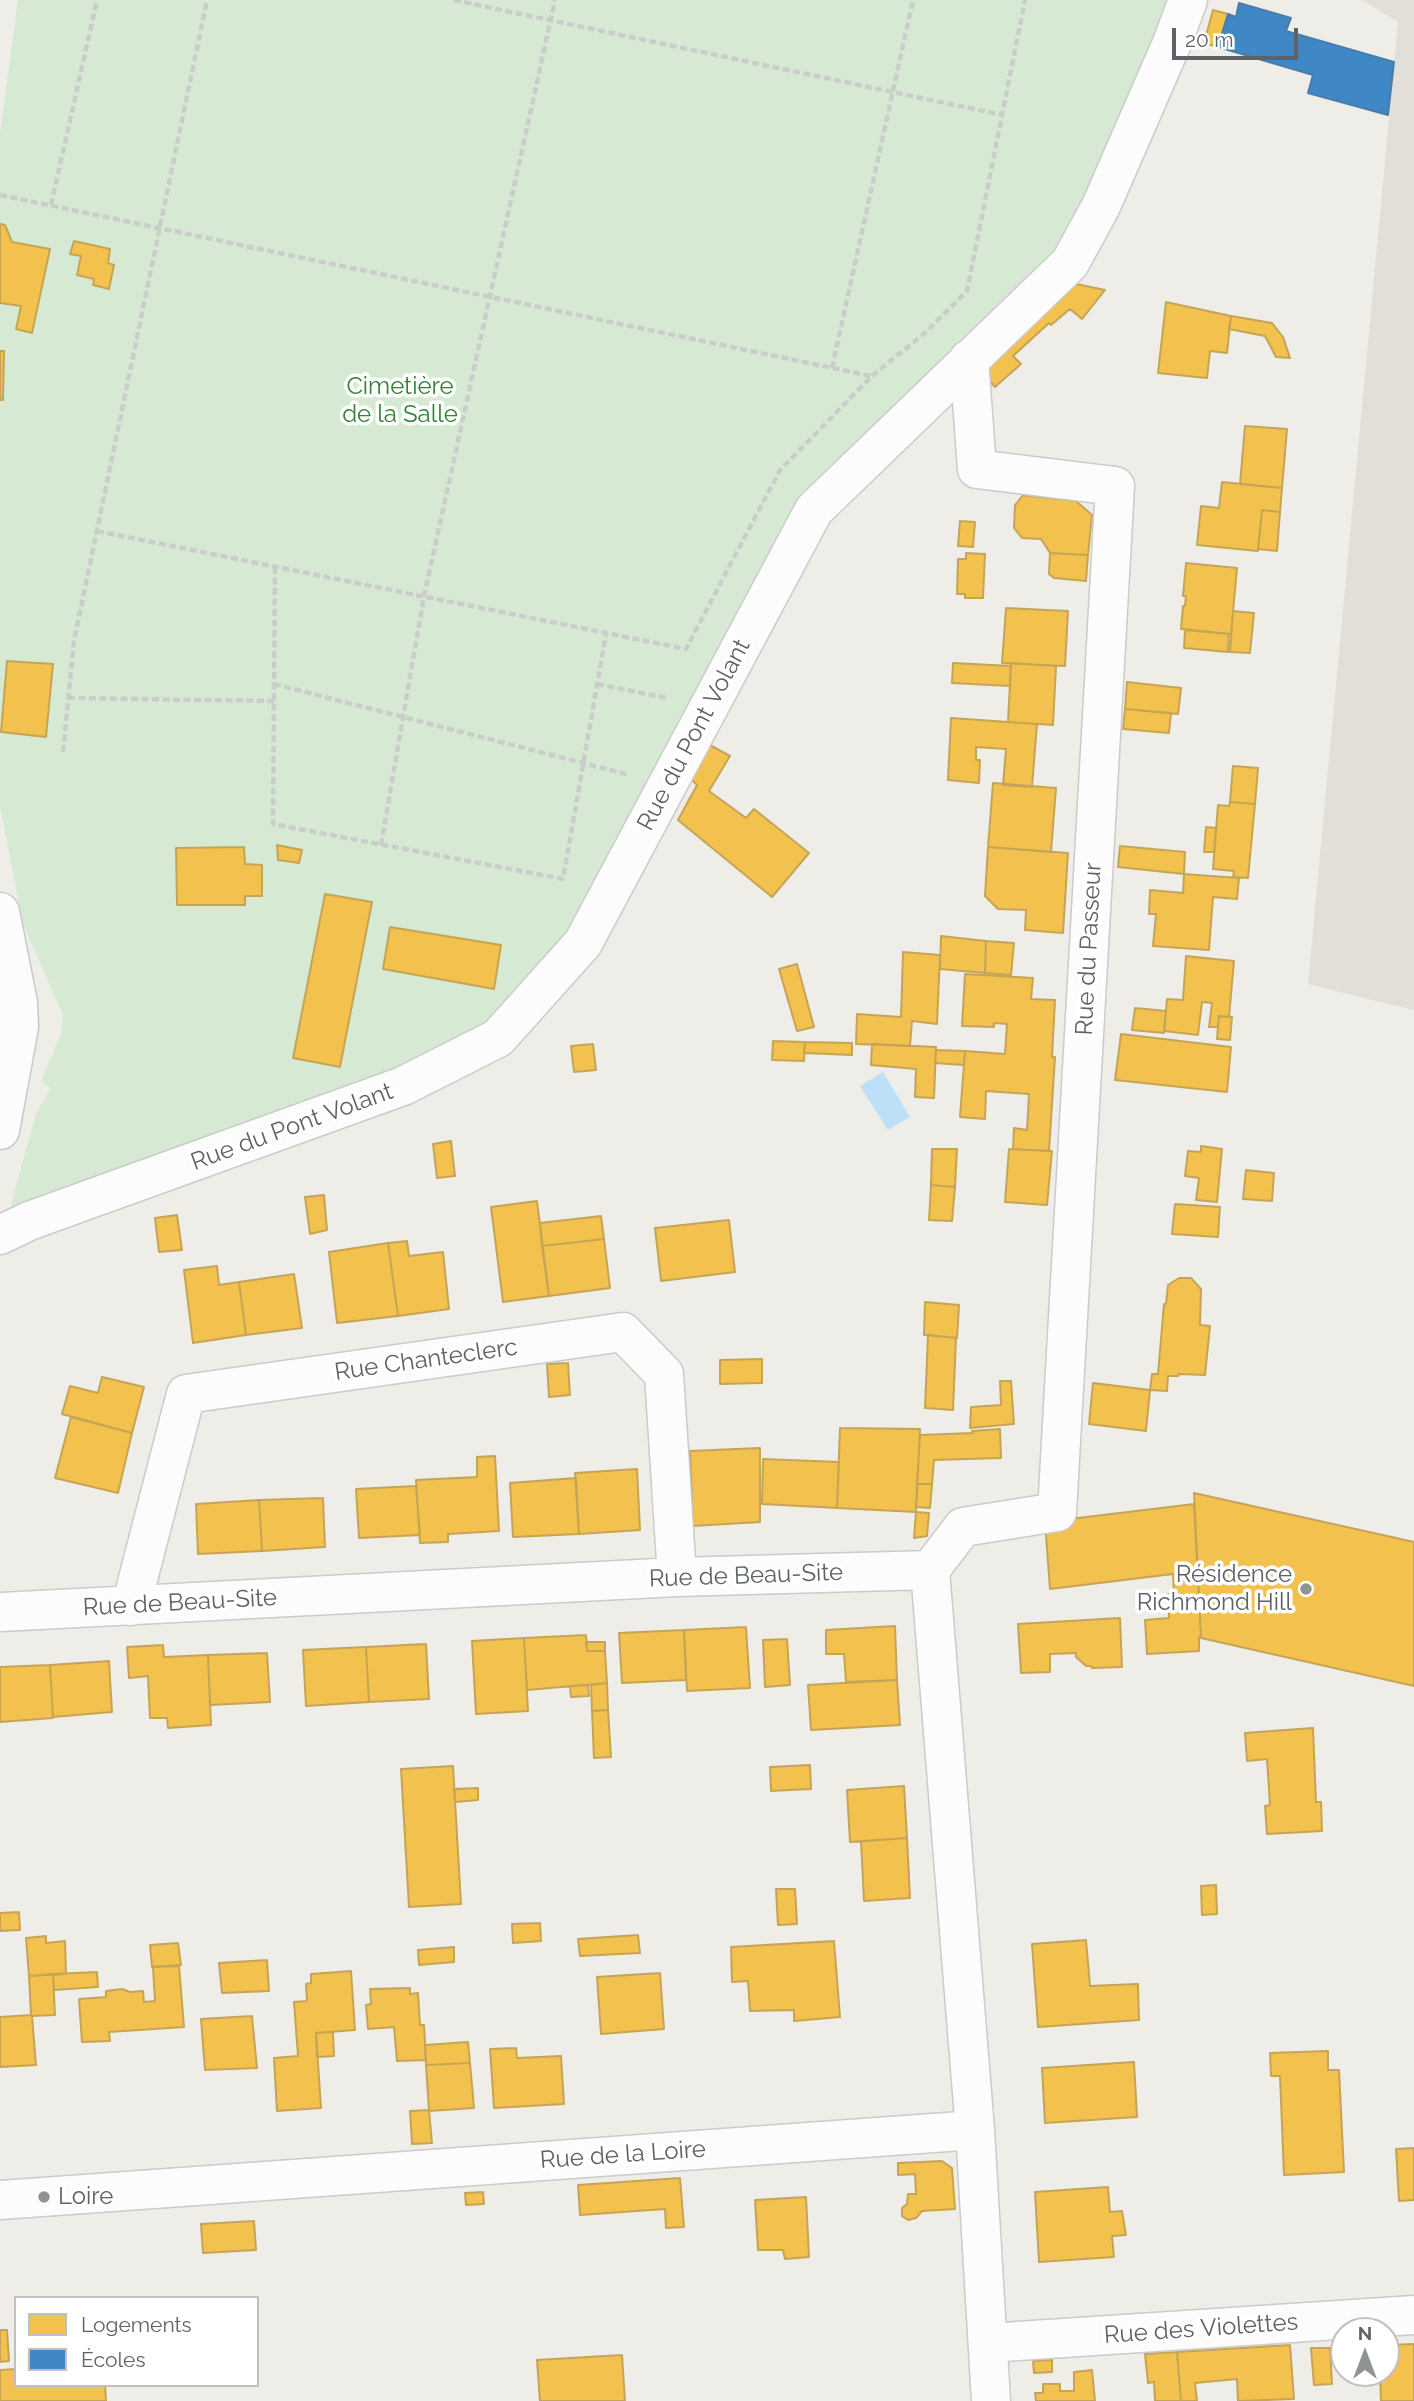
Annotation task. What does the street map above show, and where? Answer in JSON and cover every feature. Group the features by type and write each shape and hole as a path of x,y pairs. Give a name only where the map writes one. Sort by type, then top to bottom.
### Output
{"street":[{"name":"Rue du Pont Volant","path":"0,1235 29,1221 403,1087 498,1038 583,943 814,510 1070,263 1101,206 1188,0"},
{"name":"Rue du Passeur","path":"930,1570 963,1527 1057,1512 1115,486 977,469 969,359"},
{"path":"0,912 18,1003 19,1027 0,1130"},
{"name":"Rue Chanteclerc","path":"131,1606 186,1394 623,1332 664,1374 677,1577"},
{"name":"Rue de Beau-Site","path":"0,1612 677,1577 930,1570"},
{"path":"930,1570 975,2130 992,2401"},
{"name":"Rue de la Loire","path":"0,2200 975,2130"},
{"name":"Rue des Violettes","path":"988,2343 1414,2315"}],"path":[{"path":"51,205 97,0"},
{"path":"63,752 74,641 208,0"},
{"path":"454,0 1002,115"},
{"path":"382,845 424,596 555,0"},
{"path":"832,368 913,0"},
{"path":"97,531 687,649 780,470 872,376 925,332 967,291 1025,0"},
{"path":"0,195 872,376"},
{"path":"275,567 273,824 563,879 606,634"},
{"path":"274,684 636,777"},
{"path":"597,684 672,699"},
{"path":"68,698 274,701"}],"shaded area":[{"path":"1362,0 1414,0 1414,1010 1308,984 1398,22"}],"green space":[{"name":"Cimetière de la Salle","path":"18,0 1168,0 1110,159 1057,251 801,495 593,899 545,960 494,1017 474,1033 385,1079 16,1209 11,1204 36,1114 51,1088 41,1081 61,1034 63,1015 23,924 0,806 0,135"}],"water":[{"path":"883,1072 910,1117 888,1130 860,1086"}],"building: Logements":[{"path":"1213,10 1228,14 1218,47 1204,43"},
{"path":"0,224 5,225 12,242 50,249 32,333 16,329 21,306 0,303"},
{"path":"74,241 110,249 108,263 114,265 109,289 93,285 94,279 77,275 81,256 70,254"},
{"path":"1067,282 1105,290 1082,319 1070,309 1051,325 1049,323 1013,356 1021,364 995,387 983,374 982,364"},
{"path":"1166,302 1231,316 1227,353 1210,351 1207,378 1158,373"},
{"path":"1231,316 1272,323 1283,337 1290,358 1276,357 1265,336 1229,329"},
{"path":"0,351 4,351 3,400 0,400"},
{"path":"1245,426 1287,429 1282,488 1240,484"},
{"path":"1222,482 1282,488 1280,512 1262,510 1258,551 1197,545 1201,506 1219,508"},
{"path":"1023,495 1076,501 1092,515 1088,555 1050,553 1041,539 1022,538 1014,528 1015,505"},
{"path":"1262,510 1280,512 1277,551 1258,549"},
{"path":"960,521 975,522 973,547 958,546"},
{"path":"966,553 985,554 983,598 965,598 965,594 957,594 958,559 966,559"},
{"path":"1050,553 1088,555 1086,581 1054,578 1049,574"},
{"path":"1186,563 1237,568 1231,634 1181,629 1186,596 1183,596"},
{"path":"1006,608 1068,611 1065,666 1002,663"},
{"path":"1233,611 1254,613 1250,653 1230,652"},
{"path":"1185,630 1229,634 1228,652 1184,648"},
{"path":"7,661 53,664 46,737 1,732"},
{"path":"953,663 1011,666 1010,686 952,683"},
{"path":"1011,663 1056,666 1053,725 1008,722"},
{"path":"1127,682 1181,688 1178,714 1125,709"},
{"path":"1125,709 1171,713 1169,733 1123,729"},
{"path":"951,718 1037,724 1032,787 1003,785 1006,749 976,747 976,760 980,760 979,783 948,780"},
{"path":"708,744 730,756 709,791 746,818 754,809 809,853 772,897 678,820 697,785 690,778"},
{"path":"1233,766 1258,768 1255,804 1230,802"},
{"path":"993,783 1056,788 1051,852 988,847"},
{"path":"1230,802 1255,804 1248,878 1233,877 1234,871 1213,869 1218,805 1229,806"},
{"path":"1206,827 1216,828 1214,852 1204,852"},
{"path":"277,845 302,850 299,863 278,860"},
{"path":"1120,846 1185,852 1184,874 1118,867"},
{"path":"244,847 245,864 262,865 262,896 245,896 245,905 177,905 176,848"},
{"path":"988,847 1068,853 1063,933 1025,930 1026,910 998,909 985,896"},
{"path":"1184,874 1239,878 1237,899 1213,897 1209,950 1153,946 1156,914 1149,914 1150,890 1183,893"},
{"path":"325,894 372,902 340,1067 293,1058"},
{"path":"390,927 501,945 494,989 383,969"},
{"path":"941,936 986,941 985,973 940,969"},
{"path":"986,941 1014,943 1011,975 985,973"},
{"path":"903,952 940,955 937,1024 912,1021 910,1046 856,1044 857,1014 901,1017"},
{"path":"1186,956 1234,961 1229,1017 1219,1016 1218,1027 1209,1027 1212,1003 1202,1002 1198,1035 1164,1031 1167,999 1183,1000"},
{"path":"797,964 814,1027 797,1031 779,969"},
{"path":"965,974 1033,978 1031,999 1055,1000 1052,1057 1055,1057 1049,1151 1013,1149 1014,1128 1027,1130 1029,1094 986,1091 985,1119 960,1117 965,1051 1005,1054 1007,1024 994,1023 994,1027 962,1026"},
{"path":"1135,1008 1166,1011 1164,1033 1132,1030"},
{"path":"1219,1016 1232,1017 1230,1040 1217,1039"},
{"path":"1121,1034 1231,1047 1227,1092 1115,1080"},
{"path":"773,1041 805,1042 804,1061 772,1060"},
{"path":"805,1042 852,1043 852,1055 804,1053"},
{"path":"593,1044 596,1070 574,1072 571,1046"},
{"path":"872,1044 936,1047 934,1098 915,1097 916,1069 871,1065"},
{"path":"936,1050 965,1051 964,1065 935,1063"},
{"path":"451,1141 455,1176 437,1178 433,1144"},
{"path":"1201,1146 1222,1149 1217,1202 1196,1200 1199,1178 1185,1176 1188,1151 1201,1152"},
{"path":"932,1149 957,1149 955,1187 931,1185"},
{"path":"1009,1149 1052,1151 1047,1205 1005,1202"},
{"path":"1246,1170 1274,1173 1272,1201 1243,1199"},
{"path":"931,1185 955,1187 952,1221 929,1220"},
{"path":"324,1195 327,1230 310,1234 305,1197"},
{"path":"537,1201 549,1296 503,1302 491,1207"},
{"path":"1175,1204 1220,1207 1218,1237 1172,1234"},
{"path":"177,1215 182,1250 159,1252 155,1218"},
{"path":"601,1216 604,1239 542,1246 540,1223"},
{"path":"729,1220 735,1272 661,1281 655,1228"},
{"path":"604,1239 610,1288 549,1296 542,1246"},
{"path":"407,1241 409,1256 443,1252 449,1309 398,1316 388,1243"},
{"path":"388,1243 398,1316 337,1323 329,1252"},
{"path":"217,1266 219,1285 239,1282 246,1335 193,1343 184,1270"},
{"path":"294,1274 302,1328 246,1335 239,1282"},
{"path":"1179,1278 1191,1278 1201,1289 1200,1325 1210,1326 1205,1375 1168,1376 1167,1391 1150,1390 1152,1374 1158,1374 1168,1285"},
{"path":"925,1302 959,1305 957,1338 924,1335"},
{"path":"928,1335 956,1338 953,1410 925,1408"},
{"path":"762,1359 762,1383 720,1384 720,1360"},
{"path":"568,1363 570,1395 549,1397 547,1364"},
{"path":"102,1377 144,1387 132,1433 62,1414 70,1386 98,1393"},
{"path":"1000,1381 1011,1381 1014,1424 970,1428 971,1407 1001,1405"},
{"path":"1093,1383 1150,1390 1146,1431 1089,1424"},
{"path":"71,1417 132,1433 118,1493 55,1478"},
{"path":"840,1428 920,1429 916,1512 837,1508"},
{"path":"1000,1429 1001,1458 934,1460 932,1484 917,1484 920,1435"},
{"path":"760,1448 760,1522 693,1526 690,1451"},
{"path":"495,1456 499,1531 448,1534 448,1542 420,1543 416,1480 477,1477 477,1457"},
{"path":"763,1459 839,1462 837,1508 762,1504"},
{"path":"637,1469 640,1530 579,1534 575,1473"},
{"path":"576,1478 579,1534 513,1537 510,1483"},
{"path":"917,1484 932,1484 930,1508 916,1507"},
{"path":"416,1486 420,1535 359,1538 356,1489"},
{"name":"Résidence Richmond Hill","path":"1194,1493 1414,1542 1414,1686 1201,1638"},
{"path":"323,1498 325,1547 262,1551 259,1500"},
{"path":"259,1500 262,1551 198,1554 196,1504"},
{"path":"1194,1504 1201,1637 1199,1651 1147,1654 1145,1620 1169,1618 1168,1594 1174,1594 1173,1574 1050,1589 1045,1522"},
{"path":"916,1512 929,1513 927,1536 914,1538"},
{"path":"1120,1618 1122,1667 1092,1668 1076,1657 1076,1653 1050,1654 1050,1672 1021,1673 1018,1624"},
{"path":"895,1626 897,1680 846,1682 844,1654 826,1654 826,1630"},
{"path":"746,1627 750,1688 687,1691 684,1630"},
{"path":"684,1630 686,1680 622,1683 619,1633"},
{"path":"586,1635 587,1651 605,1651 607,1683 527,1690 524,1638"},
{"path":"524,1638 528,1711 476,1714 472,1641"},
{"path":"787,1639 790,1685 765,1687 763,1640"},
{"path":"586,1642 605,1642 605,1651 587,1651"},
{"path":"426,1644 429,1699 369,1702 366,1647"},
{"path":"163,1645 164,1657 208,1655 211,1725 168,1728 167,1718 150,1718 148,1676 129,1678 127,1647"},
{"path":"366,1647 369,1702 306,1706 303,1650"},
{"path":"267,1653 270,1702 210,1705 208,1655"},
{"path":"109,1661 112,1712 53,1717 50,1665"},
{"path":"50,1665 53,1718 0,1722 0,1667"},
{"path":"897,1680 900,1725 811,1730 808,1685"},
{"path":"607,1683 608,1710 592,1711 591,1685"},
{"path":"588,1685 589,1696 571,1697 570,1686"},
{"path":"608,1710 611,1757 594,1758 592,1711"},
{"path":"1313,1728 1316,1802 1321,1802 1322,1831 1267,1834 1265,1806 1270,1805 1267,1759 1247,1761 1245,1733"},
{"path":"810,1765 811,1789 771,1791 770,1767"},
{"path":"453,1766 461,1904 409,1907 401,1769"},
{"path":"904,1786 907,1838 850,1842 847,1790"},
{"path":"478,1788 478,1800 455,1802 454,1789"},
{"path":"907,1838 910,1898 864,1901 861,1841"},
{"path":"1216,1885 1217,1914 1202,1915 1201,1886"},
{"path":"776,1889 795,1889 797,1924 778,1925"},
{"path":"19,1912 20,1930 0,1931 0,1913"},
{"path":"540,1923 541,1941 513,1943 512,1924"},
{"path":"638,1935 640,1953 580,1956 578,1939"},
{"path":"46,1936 46,1943 65,1941 66,1974 29,1976 26,1938"},
{"path":"1086,1940 1090,1986 1138,1984 1139,2020 1038,2027 1032,1944"},
{"path":"834,1941 840,2017 794,2021 794,2010 750,2011 748,1981 732,1982 731,1947"},
{"path":"178,1943 181,1965 152,1967 150,1945"},
{"path":"454,1947 454,1962 419,1965 418,1950"},
{"path":"267,1960 269,1991 222,1993 219,1963"},
{"path":"179,1966 184,2027 109,2032 110,2041 82,2042 79,1999 106,1997 106,1991 122,1989 130,1992 143,1991 144,2002 155,2001 153,1967"},
{"path":"351,1971 355,2030 316,2033 321,2108 277,2111 274,2058 298,2056 294,2002 307,2001 306,1984 311,1983 311,1974"},
{"path":"97,1972 98,1987 54,1990 53,1974"},
{"path":"660,1973 664,2029 601,2034 597,1977"},
{"path":"53,1974 55,2015 32,2016 36,2065 0,2067 0,2017 31,2015 29,1976"},
{"path":"410,1988 410,1994 418,1993 420,2025 424,2025 426,2060 397,2061 394,2027 368,2029 366,2005 371,2004 370,1989"},
{"path":"252,2016 257,2068 205,2070 201,2019"},
{"path":"333,2032 334,2056 317,2057 316,2033"},
{"path":"468,2042 470,2063 426,2065 425,2045"},
{"path":"516,2048 517,2058 561,2056 564,2104 494,2108 490,2049"},
{"path":"1328,2051 1328,2070 1339,2070 1344,2172 1284,2175 1280,2076 1271,2076 1270,2053"},
{"path":"1134,2062 1137,2117 1045,2123 1042,2068"},
{"path":"470,2063 474,2108 429,2111 426,2065"},
{"path":"429,2110 432,2143 412,2144 410,2111"},
{"path":"1414,2148 1414,2200 1399,2201 1396,2149"},
{"path":"942,2161 952,2168 955,2209 922,2211 916,2218 908,2220 902,2216 902,2208 907,2204 908,2194 916,2194 915,2174 898,2175 898,2163"},
{"path":"680,2178 684,2227 666,2228 665,2209 580,2215 578,2185"},
{"path":"1108,2187 1110,2212 1122,2211 1126,2235 1112,2236 1114,2257 1039,2262 1035,2192"},
{"path":"483,2192 484,2204 466,2205 465,2193"},
{"path":"806,2197 809,2257 785,2259 783,2250 758,2250 755,2200"},
{"path":"254,2221 256,2250 203,2253 201,2224"},
{"path":"0,2330 7,2330 9,2361 0,2362"},
{"path":"1400,2344 1414,2344 1414,2401 1381,2401 1380,2387 1400,2387"},
{"path":"1290,2345 1294,2399 1238,2401 1237,2379 1195,2383 1197,2401 1181,2401 1177,2352"},
{"path":"1311,2348 1330,2348 1330,2384 1314,2385"},
{"path":"1177,2352 1181,2401 1155,2401 1154,2382 1148,2383 1145,2354"},
{"path":"622,2355 625,2401 540,2401 537,2360"},
{"path":"1052,2360 1052,2372 1034,2373 1033,2361"},
{"path":"14,2369 14,2387 105,2387 106,2401 0,2401 0,2370"},
{"path":"1092,2370 1095,2401 1036,2401 1035,2393 1043,2393 1043,2384 1060,2384 1060,2391 1074,2391 1074,2372"}],"building: Écoles":[{"path":"1239,3 1291,18 1286,31 1394,62 1388,115 1308,93 1313,75 1218,47 1228,14 1236,17"}],"place":[{"name":"Résidence Richmond Hill","path":"1306,1589"},
{"name":"Loire","path":"44,2197"}]}
